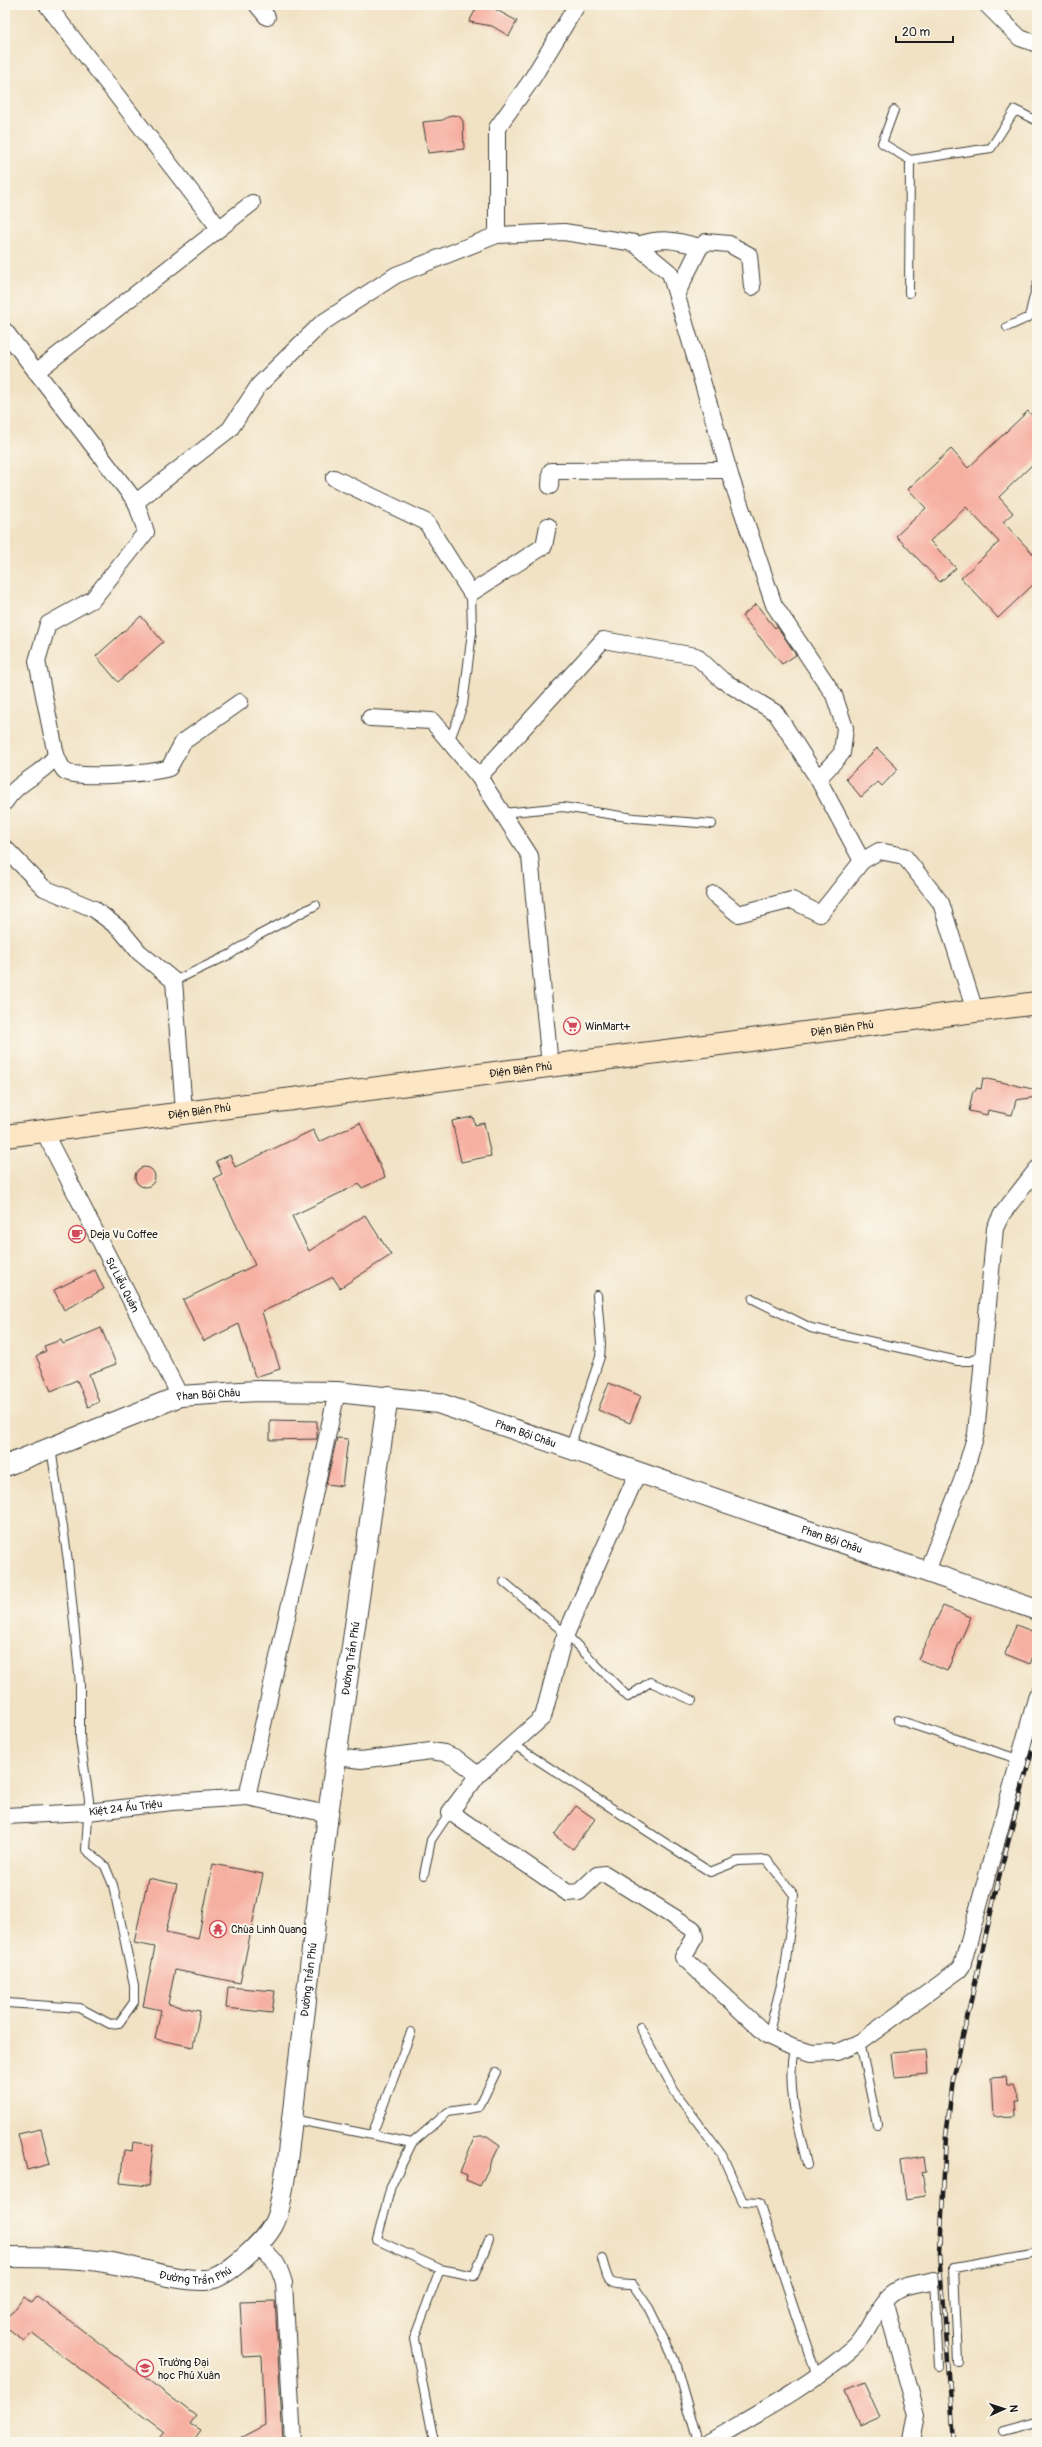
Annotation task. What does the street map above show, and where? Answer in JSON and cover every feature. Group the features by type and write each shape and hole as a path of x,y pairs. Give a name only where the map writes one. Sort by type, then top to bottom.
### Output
{"main road":[{"name":"Điện Biên Phủ","path":"5,1136 184,1111 550,1066 1037,1003"}],"street":[{"path":"47,5 219,228"},
{"path":"257,5 267,17"},
{"path":"497,235 497,128 530,82 577,5"},
{"path":"987,5 1020,38 1037,44"},
{"path":"36,372 252,203"},
{"path":"136,502 230,429 259,385 322,323 396,275 497,235 564,232 637,245 651,240 673,239 700,247"},
{"path":"677,294 700,247 706,242 729,244 749,255 752,287"},
{"path":"637,245 670,273 728,470 774,605 834,695 845,728 842,753 818,778"},
{"path":"5,331 136,502 146,532 93,599 48,624 37,661 56,755 64,771 71,774 85,776 157,772 169,768 183,742 240,702"},
{"path":"550,486 551,470 728,470"},
{"path":"334,478 426,522 471,593 544,546 548,526"},
{"path":"479,777 602,640 696,656 722,680 776,713 818,778 862,861"},
{"path":"370,718 432,722 479,777 530,856 550,1066"},
{"path":"7,795 49,766 56,755"},
{"path":"5,848 44,888 94,909 120,929 139,952 174,981 184,1111"},
{"path":"714,894 738,914 792,900 820,914 862,861 878,850 904,856 941,903 975,1011"},
{"name":"Sư Liễu Quán","path":"43,1130 180,1396"},
{"path":"927,1571 973,1450 976,1434 994,1228 1002,1214 1037,1169"},
{"name":"Phan Bội Châu","path":"5,1466 180,1396 256,1391 337,1392 388,1396 438,1403 570,1447 1037,1610"},
{"path":"247,1797 337,1392"},
{"name":"Đường Trần Phú","path":"5,2257 50,2257 104,2262 186,2279 208,2280 225,2274 242,2262 274,2223 286,2170 328,1814 388,1396"},
{"path":"638,1472 566,1634 544,1717 478,1775 450,1812 568,1893 579,1892 597,1875 606,1874 693,1930 695,1937 683,1957 768,2036 794,2048 812,2053 838,2052 860,2042 945,1982 962,1966 1018,1759 1037,1695"},
{"path":"337,1757 361,1760 431,1751 444,1752 456,1758 478,1775"},
{"name":"Kiệt 24 Ấu Triệu","path":"5,1816 88,1812 172,1802 247,1797 328,1814"},
{"path":"255,2246 269,2254 279,2265 284,2283 293,2442"},
{"path":"709,2442 817,2376 860,2341 885,2301 900,2288 934,2280"},
{"path":"885,2301 918,2415 912,2442"}],"lane":[{"path":"894,110 882,143 910,160 992,148 1015,110 1037,121"},
{"path":"909,293 910,160"},
{"path":"1007,327 1029,317 1037,284"},
{"path":"449,742 463,705 472,632 471,593"},
{"path":"502,812 563,807 634,818 712,824"},
{"path":"174,981 231,954 257,936 316,905"},
{"path":"570,1447 600,1357 601,1344 597,1295"},
{"path":"753,1300 811,1328 958,1361 970,1361 983,1356"},
{"path":"7,2003 80,2008 110,2024 119,2023 134,2002 134,1985 114,1885 106,1866 86,1850 89,1800 80,1738 80,1684 77,1645 68,1561 51,1448"},
{"path":"504,1582 566,1634 628,1697 650,1682 692,1700"},
{"path":"898,1720 1018,1759"},
{"path":"513,1744 710,1872 738,1860 767,1860 794,1896 785,1969 768,2036"},
{"path":"424,1875 432,1840 450,1812"},
{"path":"640,2027 675,2092 722,2155 743,2202 759,2203 817,2376"},
{"path":"372,2135 411,2032"},
{"path":"860,2042 877,2124"},
{"path":"794,2048 790,2067 794,2104 807,2165"},
{"path":"489,2240 474,2276 440,2269 377,2240 391,2186 412,2143 448,2112 479,2107 496,2072"},
{"path":"292,2119 412,2143"},
{"path":"958,2362 954,2268 1037,2253"},
{"path":"602,2259 609,2282 613,2285 633,2285 649,2308 674,2359 698,2442"},
{"path":"434,2442 414,2339 440,2269"},
{"path":"934,2280 939,2365"},
{"path":"1003,2430 1037,2421"}],"building":[{"path":"478,5 487,5 517,21 509,36 492,26 469,22"},
{"path":"451,115 459,116 463,121 464,149 428,153 423,122 443,120"},
{"path":"1028,411 1037,421 1037,460 999,497 1013,513 1003,522 1037,558 1037,581 998,618 961,578 999,542 966,507 930,541 956,568 940,582 896,536 926,508 908,489 951,449 968,468"},
{"path":"756,604 775,628 777,626 796,655 782,664 742,616"},
{"path":"141,616 163,642 118,682 96,656"},
{"path":"877,748 898,769 882,786 878,782 861,797 846,779"},
{"path":"983,1078 1037,1090 1037,1097 1016,1100 1012,1115 988,1110 987,1115 969,1111 973,1091 976,1091 976,1088 981,1089"},
{"path":"473,1117 475,1125 484,1123 491,1156 461,1162 452,1121"},
{"path":"360,1123 385,1177 362,1188 359,1184 292,1216 309,1251 365,1215 391,1255 340,1288 333,1277 262,1312 280,1369 255,1377 239,1324 204,1341 183,1300 255,1265 214,1178 222,1174 216,1161 230,1155 235,1167 313,1130 319,1142"},
{"path":"141,1167 149,1167 155,1173 155,1181 149,1187 141,1187 135,1181 135,1173"},
{"path":"95,1270 104,1289 64,1310 54,1290"},
{"path":"101,1328 116,1364 89,1374 99,1402 88,1407 77,1380 51,1391 36,1356 46,1351 44,1346 61,1340 63,1344"},
{"path":"609,1383 641,1396 630,1423 598,1410"},
{"path":"270,1420 317,1421 317,1439 270,1440"},
{"path":"337,1438 348,1439 342,1486 326,1484"},
{"path":"943,1606 971,1617 947,1671 918,1659"},
{"path":"1016,1625 1037,1633 1037,1647 1030,1664 1005,1654"},
{"path":"576,1806 595,1819 573,1849 554,1835"},
{"path":"213,1864 263,1874 240,1983 175,1970 168,2004 200,2011 193,2047 155,2039 161,2010 143,2006 155,1947 134,1943 148,1878 177,1884 166,1932 198,1939"},
{"path":"228,1987 275,1991 272,2013 226,2008"},
{"path":"926,2050 928,2074 895,2077 892,2053"},
{"path":"1006,2077 1007,2085 1013,2085 1019,2102 1015,2102 1016,2116 993,2117 991,2078"},
{"path":"41,2129 50,2164 27,2170 18,2134"},
{"path":"479,2136 487,2136 500,2145 480,2186 466,2180 467,2176 460,2173 474,2138"},
{"path":"133,2142 153,2145 149,2186 120,2183 124,2150 132,2151"},
{"path":"924,2157 926,2171 922,2172 926,2196 906,2199 900,2161"},
{"path":"37,2296 196,2416 190,2424 201,2431 193,2442 156,2442 164,2432 31,2332 24,2341 5,2326 5,2322 24,2297 32,2303"},
{"path":"275,2301 283,2442 232,2442 265,2425 262,2356 243,2357 240,2302"},
{"path":"864,2382 880,2417 860,2426 845,2390"}],"railway":[{"path":"954,2442 940,2252 946,2136 953,2080 998,1881 1037,1731"}],"place":[{"name":"WinMart+","path":"572,1026"},
{"name":"Deja Vu Coffee","path":"77,1234"},
{"name":"Chùa Linh Quang","path":"218,1929"},
{"name":"Trường Đại học Phú Xuân","path":"145,2368"}]}
